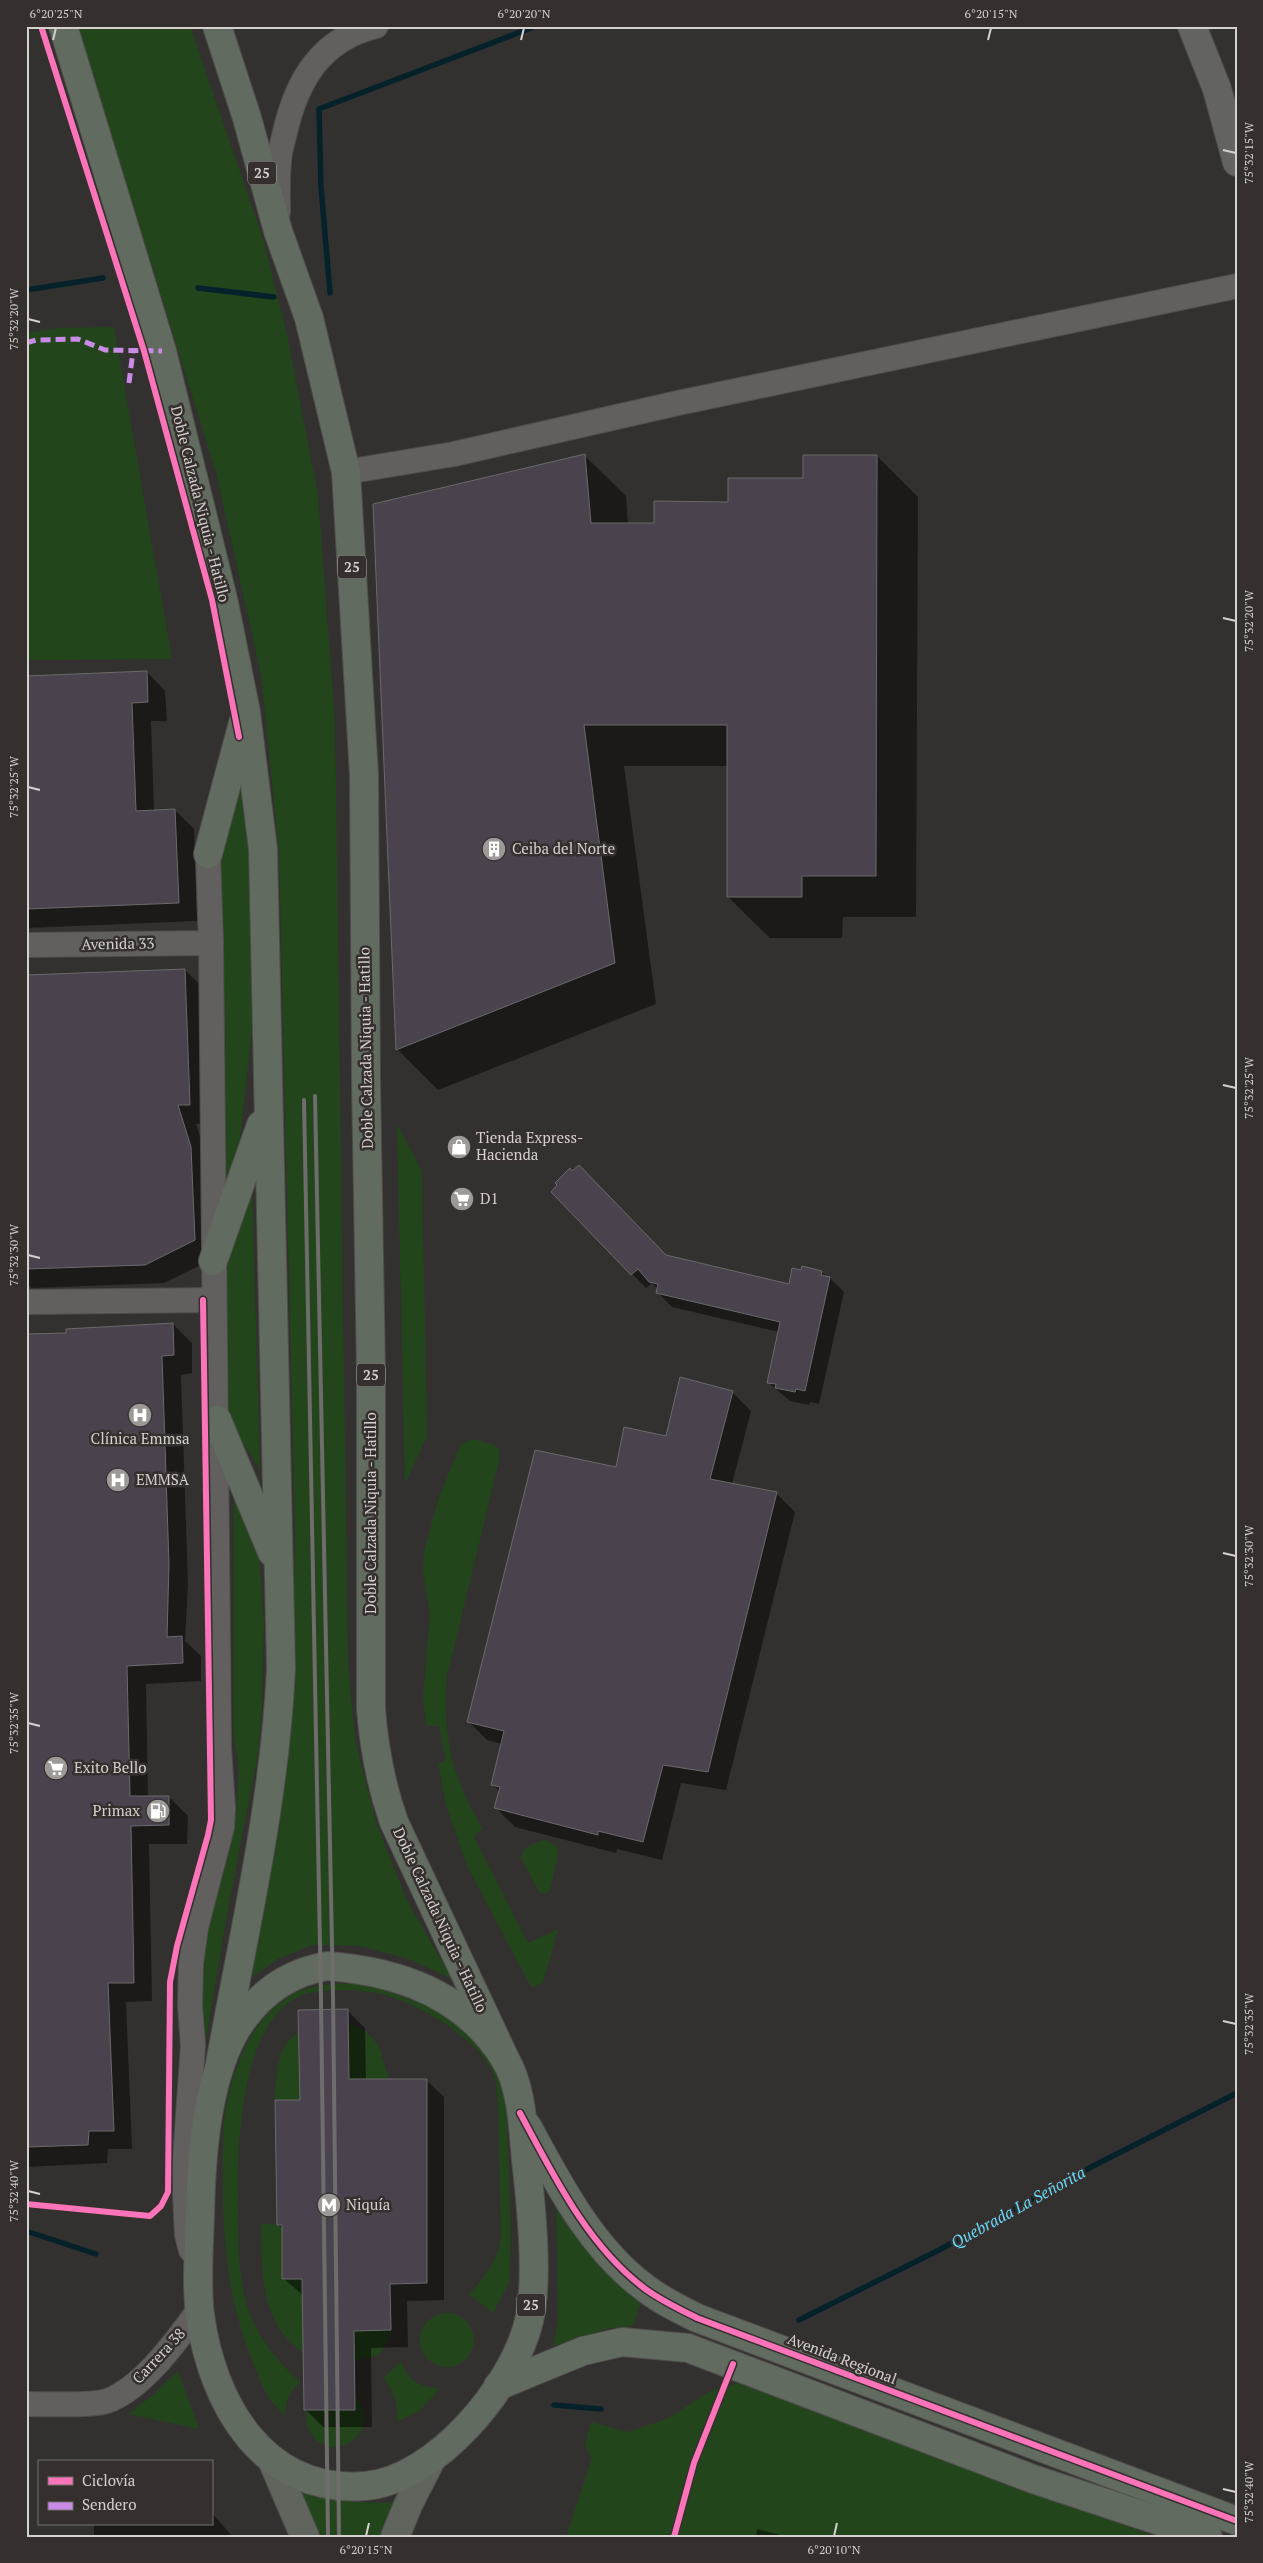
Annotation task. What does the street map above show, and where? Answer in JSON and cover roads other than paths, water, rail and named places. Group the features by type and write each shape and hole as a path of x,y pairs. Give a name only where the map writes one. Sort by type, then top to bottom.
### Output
{"highway":[{"name":"Doble Calzada Niquia - Hatillo","path":"63,26 162,351 224,603 246,712 263,849 267,1109 281,1668 274,1765 219,2069"},
{"name":"Doble Calzada Niquia - Hatillo","path":"217,26 247,118 278,231 310,318 346,472 364,775 371,1371 371,1709 373,1736 386,1799 394,1822 506,2061"},
{"path":"208,854 246,712"},
{"path":"213,1261 267,1109"},
{"path":"216,1420 278,1567"},
{"name":"25","path":"327,1966 364,1969 406,1980 443,1997 469,2015 506,2061 517,2093 520,2113 532,2236 533,2294 529,2320 521,2345 498,2386 480,2412 454,2440 431,2460 385,2483 363,2486 339,2486 312,2480 272,2460 247,2437 221,2392 209,2358 199,2310 200,2198 204,2145 219,2069 233,2035 256,2002 278,1984 296,1974 327,1966"},
{"name":"Avenida Regional","path":"520,2113 583,2221 613,2259 644,2288 664,2301 697,2318 1237,2521"},
{"path":"498,2386 583,2351 622,2342 688,2348 1033,2479 1201,2534"}],"main road":[{"path":"1192,26 1218,89 1237,162"},
{"path":"272,2460 305,2537"},
{"path":"395,2537 408,2505 431,2460"}],"street":[{"path":"278,231 278,161 290,111 305,75 323,53 356,31 376,26"},
{"path":"346,472 454,454 678,403 1237,286"},
{"path":"199,2278 187,2235 184,2172 193,2046 190,2005 191,1963 196,1927 222,1827 224,1808 219,1748 211,943 208,854"},
{"name":"Avenida 33","path":"26,946 211,943"},
{"path":"26,1302 214,1300"},
{"name":"Carrera 38","path":"26,2404 105,2402 118,2396 137,2382 168,2350 199,2310"}],"waterway":[{"path":"330,293 321,187 319,109 536,26"},
{"path":"26,290 103,278"},
{"path":"198,288 274,297"},
{"name":"Quebrada La Señorita","path":"799,2320 939,2250 1095,2165 1237,2093"},
{"name":"Quebrada La Señorita","path":"26,2231 96,2254"},
{"name":"Quebrada La Señorita","path":"554,2405 601,2409"}],"railway":[{"path":"315,1096 333,1995 339,2537"},
{"path":"304,1100 321,1999 328,2537"}],"place":[{"name":"Ceiba del Norte","path":"494,849"},
{"name":"Tienda Express- Hacienda","path":"459,1147"},
{"name":"D1","path":"462,1199"},
{"name":"Clínica Emmsa","path":"140,1415"},
{"name":"EMMSA","path":"118,1480"},
{"name":"Exito Bello","path":"56,1768"},
{"name":"Primax","path":"158,1811"},
{"name":"Niquía","path":"329,2205"}]}
